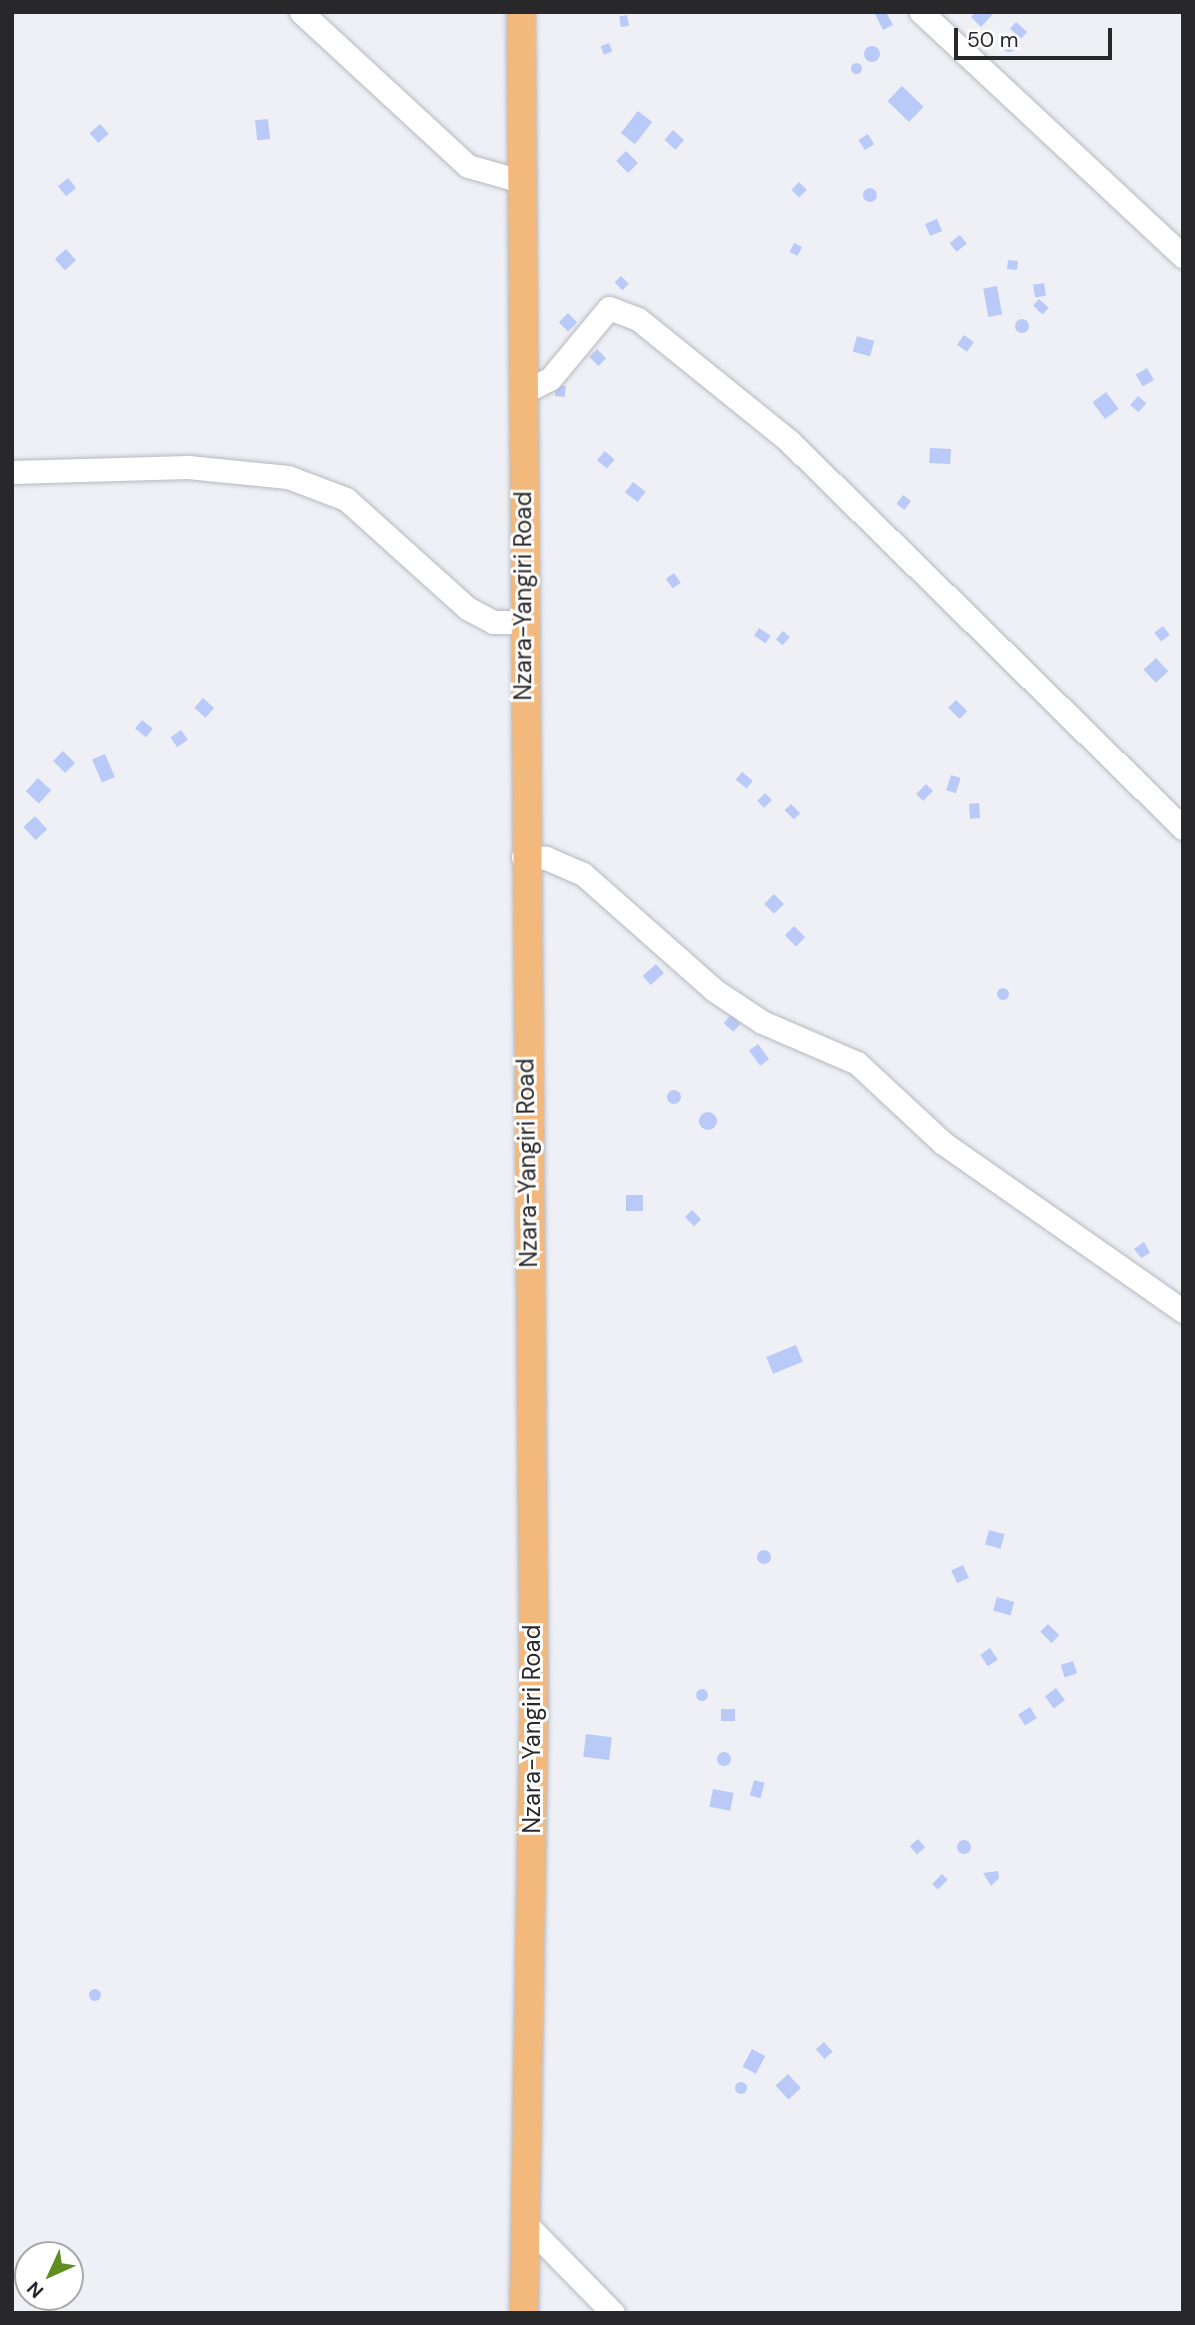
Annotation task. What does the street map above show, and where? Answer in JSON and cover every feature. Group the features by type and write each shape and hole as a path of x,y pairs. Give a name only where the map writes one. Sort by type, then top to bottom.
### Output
{"main road":[{"name":"Nzara-Yangiri Road","path":"521,12 523,857 534,1702 524,2313"}],"street":[{"path":"301,12 468,166 521,181"},
{"path":"921,12 1183,256"},
{"path":"522,393 550,379 609,308 638,319 789,441 1183,828"},
{"path":"12,472 188,467 288,477 346,499 467,608 493,622 524,622"},
{"path":"523,857 546,858 583,874 714,990 762,1022 858,1063 943,1143 1183,1311"},
{"path":"524,2222 613,2313"}],"building":[{"path":"886,12 893,25 883,30 875,14"},
{"path":"975,12 990,12 992,15 981,27 971,17"},
{"path":"627,15 629,26 621,27 619,16"},
{"path":"1016,22 1027,32 1021,39 1010,29"},
{"path":"1009,38 1014,40 1014,50 1009,52 1004,50 1002,45 1004,40"},
{"path":"609,43 612,51 604,55 601,46"},
{"path":"872,46 878,48 878,60 872,62 866,60 864,54 866,48"},
{"path":"856,63 860,64 860,72 856,73 852,72 851,68 852,64"},
{"path":"902,86 924,107 909,122 887,101"},
{"path":"638,111 652,122 635,144 621,133"},
{"path":"268,119 270,139 257,140 255,120"},
{"path":"100,124 109,134 98,143 90,133"},
{"path":"673,130 684,140 675,150 664,140"},
{"path":"868,134 874,144 865,150 859,140"},
{"path":"626,151 638,163 628,173 616,161"},
{"path":"68,178 76,188 66,196 58,186"},
{"path":"799,182 807,190 799,198 791,190"},
{"path":"870,188 875,190 875,200 870,202 865,200 863,195 865,190"},
{"path":"937,219 942,231 930,236 925,224"},
{"path":"960,235 967,244 957,252 950,243"},
{"path":"794,243 802,247 797,256 789,252"},
{"path":"66,249 76,260 65,270 55,259"},
{"path":"1008,260 1018,261 1017,270 1007,269"},
{"path":"621,276 629,284 622,290 615,282"},
{"path":"1044,283 1046,296 1035,298 1033,285"},
{"path":"997,286 1002,315 988,317 983,288"},
{"path":"1039,299 1049,308 1043,314 1033,306"},
{"path":"568,313 577,322 568,331 559,322"},
{"path":"1022,319 1027,321 1027,331 1022,333 1017,331 1015,326 1017,321"},
{"path":"964,335 974,342 967,352 957,345"},
{"path":"857,336 874,341 870,356 853,351"},
{"path":"597,349 606,358 598,366 589,357"},
{"path":"1147,368 1154,380 1143,387 1136,375"},
{"path":"556,385 566,386 565,397 555,396"},
{"path":"1106,392 1119,409 1105,419 1092,402"},
{"path":"1138,396 1146,403 1138,412 1130,405"},
{"path":"930,448 951,449 950,464 929,463"},
{"path":"605,451 615,460 607,469 597,460"},
{"path":"633,482 646,492 638,502 625,492"},
{"path":"903,495 911,501 904,510 896,504"},
{"path":"674,573 681,583 673,589 666,579"},
{"path":"1163,626 1170,635 1161,641 1154,633"},
{"path":"759,628 771,636 766,643 754,635"},
{"path":"783,631 790,637 783,645 776,639"},
{"path":"1156,658 1168,671 1156,683 1144,670"},
{"path":"203,698 214,708 205,718 194,708"},
{"path":"956,700 967,711 960,719 948,708"},
{"path":"142,720 153,729 146,737 135,729"},
{"path":"181,730 188,740 177,747 170,737"},
{"path":"63,751 75,763 65,773 53,761"},
{"path":"105,754 115,777 102,782 92,759"},
{"path":"742,772 753,781 747,789 736,780"},
{"path":"951,775 961,778 956,793 946,790"},
{"path":"38,778 51,790 39,803 26,791"},
{"path":"926,784 933,791 923,801 916,794"},
{"path":"765,793 772,800 764,808 757,801"},
{"path":"979,803 980,818 970,819 969,804"},
{"path":"791,804 800,813 794,820 785,810"},
{"path":"35,816 47,829 36,840 23,827"},
{"path":"774,894 784,904 774,914 764,904"},
{"path":"794,926 805,937 796,947 785,935"},
{"path":"656,964 664,973 651,985 643,976"},
{"path":"1003,988 1009,994 1003,1000 997,994"},
{"path":"731,1015 741,1024 733,1032 724,1023"},
{"path":"758,1044 769,1059 760,1066 749,1050"},
{"path":"674,1090 679,1092 679,1102 674,1104 669,1102 667,1097 669,1092"},
{"path":"708,1112 714,1115 717,1121 714,1127 708,1130 702,1127 699,1121 702,1115"},
{"path":"626,1195 643,1195 643,1211 626,1211"},
{"path":"692,1210 701,1219 694,1226 685,1217"},
{"path":"1144,1242 1150,1253 1141,1258 1134,1249"},
{"path":"796,1345 803,1362 773,1374 766,1357"},
{"path":"989,1530 1004,1534 1001,1549 985,1544"},
{"path":"761,1550 767,1550 771,1557 767,1564 761,1564 757,1560 757,1554"},
{"path":"963,1565 969,1578 957,1583 951,1570"},
{"path":"997,1597 1014,1602 1010,1615 993,1610"},
{"path":"1048,1624 1059,1635 1052,1643 1040,1632"},
{"path":"990,1648 998,1660 988,1666 980,1655"},
{"path":"1073,1661 1077,1673 1065,1677 1061,1665"},
{"path":"1056,1688 1065,1700 1054,1708 1045,1696"},
{"path":"702,1689 708,1695 702,1701 696,1695"},
{"path":"1030,1707 1037,1718 1025,1725 1018,1714"},
{"path":"721,1709 735,1709 735,1721 721,1721"},
{"path":"586,1734 612,1737 609,1760 583,1757"},
{"path":"721,1752 727,1752 731,1759 727,1766 721,1766 717,1762 717,1756"},
{"path":"754,1780 765,1783 760,1798 750,1795"},
{"path":"713,1789 734,1793 730,1811 710,1807"},
{"path":"918,1839 925,1847 917,1855 910,1846"},
{"path":"961,1840 967,1840 971,1847 967,1854 961,1854 957,1850 957,1844"},
{"path":"998,1871 999,1878 991,1886 983,1873"},
{"path":"942,1874 948,1880 938,1890 932,1884"},
{"path":"95,1989 101,1995 95,2001 89,1995"},
{"path":"824,2042 833,2052 825,2059 816,2049"},
{"path":"752,2049 765,2056 756,2074 743,2067"},
{"path":"788,2074 801,2088 789,2099 776,2086"},
{"path":"741,2082 747,2088 741,2094 735,2088"}]}
